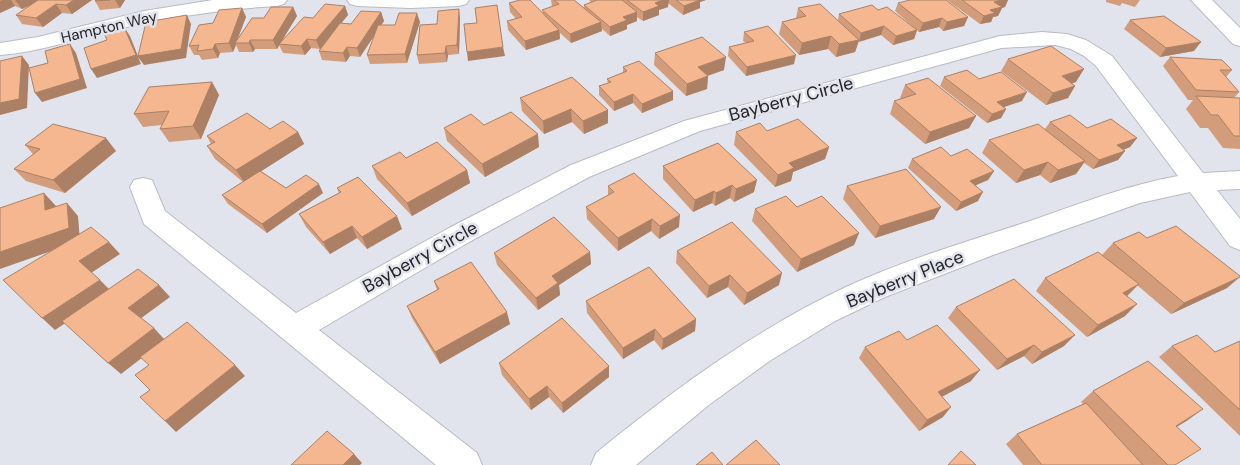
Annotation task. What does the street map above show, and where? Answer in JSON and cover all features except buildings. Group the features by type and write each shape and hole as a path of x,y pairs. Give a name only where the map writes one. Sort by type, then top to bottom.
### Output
{"street":[{"name":"Hampton Way","path":"0,49 30,46 160,14 220,5 277,0"},
{"path":"357,0 411,2 458,0"},
{"path":"1201,0 1240,40"},
{"name":"Bayberry Circle","path":"293,330 459,235 580,171 692,126 1000,42 1038,38 1069,40 1089,48 1104,60 1240,239"},
{"name":"Bayberry Place","path":"609,465 663,418 731,368 796,328 860,295 923,268 1134,195 1198,182 1240,180"},
{"path":"143,187 154,217 464,465"}]}
